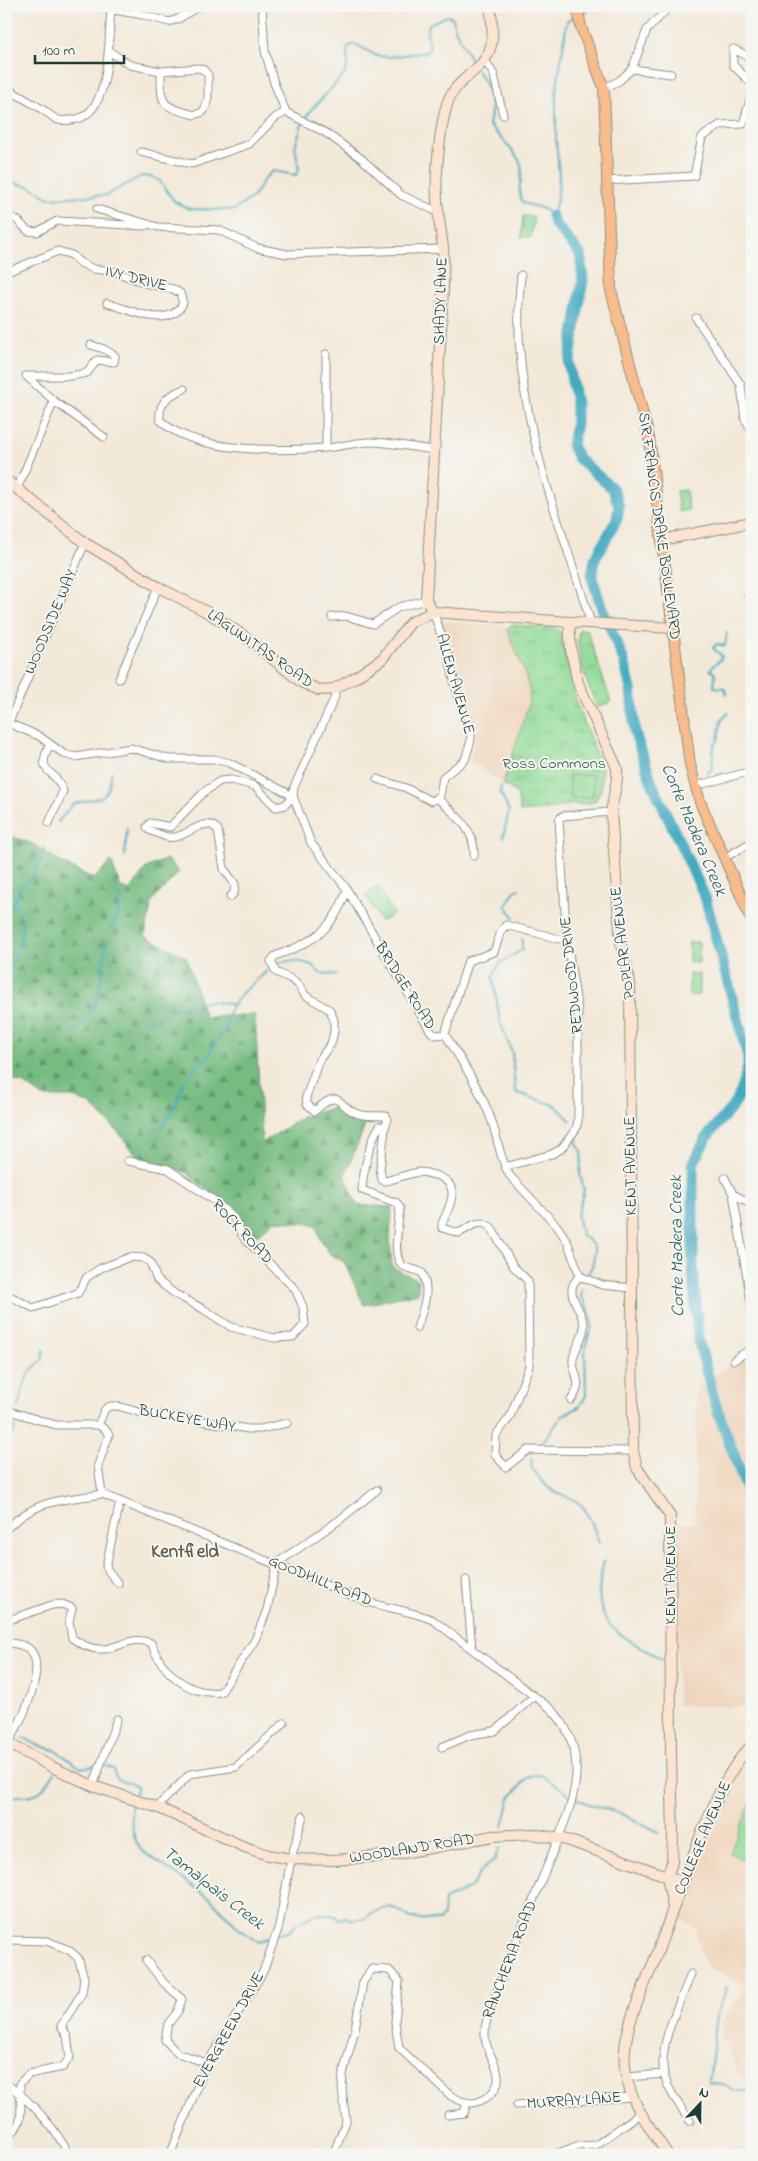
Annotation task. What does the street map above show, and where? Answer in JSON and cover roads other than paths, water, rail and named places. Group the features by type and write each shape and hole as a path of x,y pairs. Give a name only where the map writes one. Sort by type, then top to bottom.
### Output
{"main road":[{"name":"SIR FRANCIS DRAKE BOULEVARD","path":"576,6 581,27 604,88 611,290 649,438 688,747 695,786 724,858 751,915"}],"street":[{"path":"91,6 169,22 178,20 200,6"},
{"path":"262,6 265,51 274,83 286,112 326,133 362,159 401,195 438,212"},
{"name":"SHADY LANE","path":"426,600 443,249 438,212 437,180 441,136 448,103 456,87 480,65 489,53 493,34 490,6"},
{"path":"604,88 619,81 632,69 647,30 670,6"},
{"path":"6,88 59,120 82,118 91,112 97,104 109,61 108,37 112,9"},
{"path":"752,58 733,49 733,65 752,84"},
{"path":"109,50 130,65 161,71 199,68 204,70 208,75 208,98 203,112 194,115 175,110 163,103 161,97 161,71"},
{"path":"480,65 494,75 503,115"},
{"path":"632,69 671,74"},
{"path":"606,180 694,176 702,137 720,125 743,124 752,93"},
{"path":"141,152 192,164 250,144 276,117 286,112"},
{"path":"97,208 158,227"},
{"path":"6,215 17,220 28,231 38,232 57,221 219,230 257,248 287,254 443,249"},
{"name":"IVY DRIVE","path":"6,269 12,270 58,251 72,254 79,262 93,269 113,271 148,284 173,289 180,293 183,303 173,314 154,318 107,303"},
{"path":"521,275 519,324 522,374 529,424 544,478 596,623"},
{"path":"696,318 741,385 745,419 752,430"},
{"path":"92,344 115,356 114,362 97,360 87,373 70,376 26,376 54,400 104,437"},
{"path":"326,354 326,448"},
{"path":"184,389 165,400 159,412 160,420 174,430 201,442 255,450 326,448 370,442 434,450"},
{"path":"18,489 54,400"},
{"name":"LAGUNITAS ROAD","path":"6,480 85,543 158,587 209,613 247,638 301,682 319,690 334,689 356,677 382,658 411,622 433,612 674,628"},
{"path":"662,540 752,522"},
{"name":"WOODSIDE WAY","path":"7,726 85,543"},
{"path":"119,679 158,587"},
{"path":"332,617 346,616 373,624 399,607 426,600 433,612"},
{"name":"ALLEN AVENUE","path":"433,612 448,653 458,698 468,719 471,740 465,760 444,777 438,799"},
{"name":"POPLAR AVENUE","path":"569,622 571,650 578,683 617,768 611,812 621,944 630,982 630,1104"},
{"path":"230,898 234,894 235,884 224,869 218,830 214,825 200,826 174,838 156,833 147,827 150,823 170,827 204,792 220,781 231,780 255,786 276,807 285,805 293,796 294,787 336,697 334,689"},
{"path":"7,726 39,736 64,754 75,757 131,748 169,759 214,759 237,766 293,796"},
{"path":"49,823 63,791 44,764 43,760 50,744"},
{"path":"695,786 752,771"},
{"path":"377,779 392,782 431,801 438,799 468,828 475,846 474,856"},
{"name":"BRIDGE ROAD","path":"293,796 312,843 347,890 431,1032 436,1035 444,1034 477,1089 492,1121 504,1167 510,1176 557,1226 567,1241 580,1276"},
{"name":"REDWOOD DRIVE","path":"504,1167 552,1154 565,1146 576,1129 579,1110 578,1012 568,941 560,817 611,812"},
{"path":"724,858 752,842"},
{"path":"347,890 341,909 330,925 316,937 275,956 271,961 276,972 291,978 298,984 305,995 330,1010 334,1020 331,1044 318,1060 306,1096 307,1104 315,1111 326,1102 336,1099 342,1101 352,1111 359,1114 386,1116 388,1119 385,1126 380,1169 382,1180 386,1182 418,1172 442,1177 451,1185 452,1191 452,1199 442,1228 458,1233 475,1224 484,1223 491,1227 512,1266 528,1281 529,1366 510,1417 496,1435 495,1455 506,1467 528,1450 632,1452"},
{"path":"444,1034 468,961 494,952 501,932 506,925 568,941"},
{"name":"KENT AVENUE","path":"630,1104 632,1452 637,1468 670,1516 673,1835 672,1863 667,1876"},
{"path":"385,1126 380,1126 377,1130 368,1157 362,1190 397,1203 400,1208 396,1250 398,1259 403,1266 422,1272 426,1282 426,1302 417,1328"},
{"name":"ROCK ROAD","path":"6,1294 33,1308 49,1304 78,1293 87,1277 101,1268 130,1257 143,1258 150,1262 157,1280 175,1294 231,1327 274,1338 292,1337 305,1324 304,1306 295,1289 244,1238 234,1218 204,1193 168,1169 128,1161"},
{"path":"725,1178 733,1194 752,1308"},
{"path":"733,1194 752,1204"},
{"path":"571,1400 575,1395 578,1380 572,1361 584,1324 572,1294 573,1282 580,1276 602,1286 632,1288"},
{"path":"734,1360 752,1348"},
{"name":"BUCKEYE WAY","path":"98,1425 105,1409 114,1406 142,1413 181,1417 240,1429 261,1429 287,1423"},
{"path":"6,1410 56,1425 98,1425 106,1429 109,1435 98,1466 102,1494 41,1504 21,1516 6,1529"},
{"path":"6,1621 52,1605 62,1604 72,1608 69,1621 72,1638 84,1647 99,1651 142,1639 151,1643 157,1657 178,1680 198,1692 221,1692 254,1640 267,1610 277,1563 338,1521 377,1490"},
{"name":"GOODHILL ROAD","path":"102,1494 277,1563 368,1602 384,1607 415,1612 433,1620 472,1649 557,1714 570,1737 576,1763 572,1797 558,1837"},
{"path":"118,1583 106,1566 120,1502"},
{"path":"466,1580 472,1649"},
{"path":"6,1642 24,1646 31,1650 36,1663 36,1672 26,1706 7,1744"},
{"path":"442,1747 470,1735 496,1731 534,1696"},
{"path":"92,1786 100,1769 117,1719"},
{"path":"159,1808 162,1802 190,1774 236,1767 284,1723"},
{"name":"WOODLAND ROAD","path":"7,1744 92,1786 159,1808 242,1846 268,1855 292,1859 335,1860 383,1856 506,1834 532,1834 558,1837 683,1882"},
{"name":"COLLEGE AVENUE","path":"631,2097 624,2049 628,2032 673,1908 721,1790 742,1756 752,1745"},
{"name":"EVERGREEN DRIVE","path":"170,2155 207,2063 263,1972 277,1931 303,1816"},
{"name":"RANCHERIA ROAD","path":"467,2102 483,2100 490,2096 498,2082 497,2073 486,2047 486,2023 558,1837"},
{"path":"667,1876 673,1908"},
{"path":"6,1940 47,1941 69,1950 78,1958 84,1978 82,1993 61,2026 67,2036 70,2058 63,2066 30,2074 20,2083 23,2106 18,2123 10,2134 6,2135"},
{"path":"146,1960 164,1983 182,1999 178,2011 168,2024 165,2040 177,2053 207,2063"},
{"path":"333,2155 346,2121 342,2088 343,2074 355,2029 363,1982 372,1969 389,1970 399,1981 395,2022 400,2052 452,2096 467,2102 464,2112 448,2115"},
{"path":"690,1974 666,2041 664,2054 664,2074 673,2096 690,2121"},
{"name":"MURRAY LANE","path":"627,2077 664,2074"},
{"path":"6,2084 20,2092 61,2138 70,2155"},
{"path":"631,2097 668,2155"},
{"name":"MURRAY LANE","path":"516,2105 631,2097"},
{"path":"553,2155 577,2146 596,2145 641,2113"}],"waterway":[{"path":"581,14 597,6"},
{"path":"304,120 344,75 348,65 347,51 349,46 355,44 377,56 389,57 427,52 430,48 427,32 429,24 447,16 453,18 455,29 474,66"},
{"path":"478,72 490,97 489,125 520,162 522,172 520,193 523,203 544,209 552,216 558,197 559,174 556,140 556,93 567,21 575,17"},
{"path":"6,181 31,187 49,198 107,195 141,176 152,177 159,180 174,201 189,209 234,210 253,197 265,178 273,171 296,175 299,169 295,147 302,124"},
{"name":"Corte Madera Creek","path":"552,216 554,223 580,254 583,279 569,365 576,403 576,424 572,445 578,458 613,489 619,506 617,519 595,559 592,577 600,603 624,661 631,689 635,733 652,783 705,897 748,1057 748,1067 741,1092 733,1106 707,1137 693,1164 693,1267 698,1338 715,1403 752,1504"},
{"path":"745,595 751,589"},
{"path":"727,633 725,646 717,644 713,648 722,656 710,670 715,673 714,687 724,688 727,694"},
{"path":"707,774 712,768 714,745 718,740 721,721 728,713"},
{"path":"58,822 73,804 102,797 108,790 112,772"},
{"path":"501,786 500,792 509,811 503,837"},
{"path":"125,856 127,828"},
{"path":"6,910 15,900 22,884 30,879 42,860 44,848"},
{"path":"514,917 506,906 514,892 519,889"},
{"path":"110,930 122,895"},
{"path":"6,975 16,954 22,928 20,913 13,903"},
{"path":"522,939 522,950 500,963 493,976 500,1022 512,1052 515,1089 517,1093 555,1105 571,1121"},
{"path":"74,1034 92,1009 98,996 107,941"},
{"path":"278,963 290,961 304,963 312,966 320,973 336,975"},
{"path":"192,1073 200,1062 206,1059 224,1031 229,1011 242,993 267,971"},
{"path":"148,1021 152,1018 201,1003 215,1002 233,1005"},
{"path":"161,1128 174,1108 184,1082"},
{"path":"578,1138 577,1144 582,1151 580,1174 584,1190 577,1216 581,1234 593,1245 595,1251 592,1267 588,1273"},
{"path":"542,1443 563,1415 579,1407 586,1396 585,1347 592,1326 589,1310 581,1297 582,1289"},
{"path":"19,1406 28,1375 42,1361 44,1350"},
{"path":"13,1434 14,1427"},
{"path":"532,1458 531,1466 551,1490 580,1504 591,1522 599,1543"},
{"path":"604,1561 600,1582 600,1599 603,1613 609,1624 619,1633 663,1660"},
{"name":"Tamalpais Creek","path":"24,1738 40,1746 55,1750 81,1768 97,1765"},
{"name":"Tamalpais Creek","path":"102,1765 114,1769 115,1777 118,1779 138,1787 135,1794"},
{"path":"6,1797 39,1792 54,1773"},
{"name":"Tamalpais Creek","path":"503,1827 510,1798 527,1778 535,1775 543,1776 570,1795"},
{"name":"Tamalpais Creek","path":"574,1797 588,1804 620,1813 659,1832"},
{"name":"Tamalpais Creek","path":"131,1806 134,1834 141,1850 210,1898 240,1930 259,1942 274,1935"},
{"name":"Tamalpais Creek","path":"278,1934 289,1932 306,1918 320,1914 327,1914 340,1919 346,1917 351,1920 365,1919 369,1914 389,1907 397,1909 411,1918 439,1921 443,1916 444,1900 470,1888 482,1870 495,1859 499,1848"},
{"name":"Tamalpais Creek","path":"727,1987 717,2014 709,2083 724,2084 734,2091 752,2093"}],"district":[{"name":"Kentfield","path":"185,1552"}],"park label":[{"name":"Ross Commons","path":"554,764"}]}
